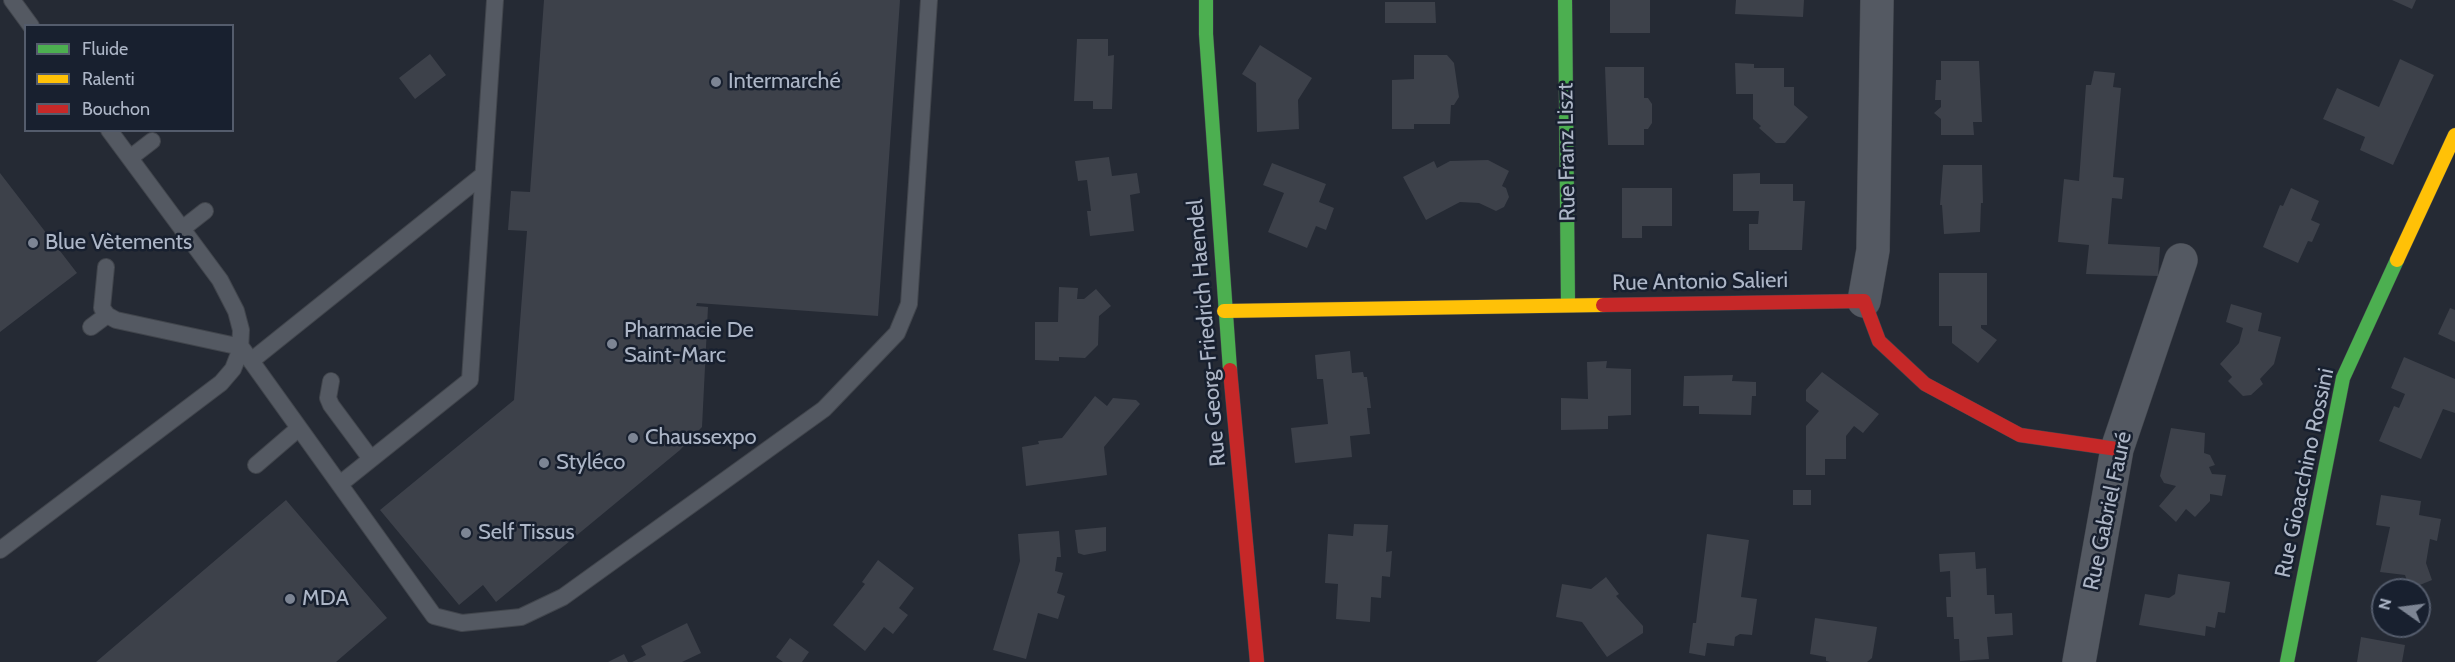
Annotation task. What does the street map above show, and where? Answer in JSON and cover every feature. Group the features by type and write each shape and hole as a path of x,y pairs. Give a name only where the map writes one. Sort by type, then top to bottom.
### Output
{"street":[{"name":"Rue Georg-Friedrich Haendel","path":"1206,0 1206,34 1224,311 1257,662"},
{"name":"Rue Franz Liszt","path":"1565,0 1568,304"},
{"path":"1877,0 1874,250 1864,301 1879,341 1925,384 2020,435 2117,449"},
{"name":"Rue Gioacchino Rossini","path":"2287,662 2343,378 2455,135"},
{"name":"Rue Gabriel Fauré","path":"2079,662 2117,449 2181,260"},
{"name":"Rue Antonio Salieri","path":"1224,311 1864,301"}],"lane":[{"path":"339,484 470,380 495,0"},
{"path":"106,267 102,308 107,315 116,320 240,347 434,616 462,623 492,622 521,617 563,597 824,409 897,333 909,304 929,0"},
{"path":"17,2 30,24"},
{"path":"473,105 489,92"},
{"path":"0,550 221,383 233,369 240,347 241,330 236,311 220,280 110,132"},
{"path":"130,158 152,141"},
{"path":"251,361 483,175"},
{"path":"182,230 205,211"},
{"path":"461,273 478,259"},
{"path":"91,327 107,315"},
{"path":"331,381 328,398 331,405 371,459"},
{"path":"256,465 299,428"}],"building":[{"name":"Intermarché","path":"544,0 900,0 878,316 697,303 696,306 708,307 702,427 680,450 496,602 483,585 459,605 380,510 514,400 527,231 508,230 511,191 530,192"},
{"path":"1610,0 1650,0 1650,33 1610,33"},
{"path":"1736,0 1804,0 1803,17 1735,14"},
{"path":"2392,0 2416,0 2412,9"},
{"path":"1385,2 1435,2 1436,23 1385,23"},
{"path":"1077,39 1108,39 1108,56 1114,55 1112,109 1093,109 1093,101 1074,101"},
{"path":"1260,45 1312,78 1298,100 1299,129 1257,132 1256,83 1242,74"},
{"path":"430,54 446,75 415,99 399,78"},
{"path":"1414,55 1447,55 1454,63 1459,97 1454,105 1451,105 1450,124 1414,124 1414,129 1392,129 1392,80 1414,79"},
{"path":"2400,59 2434,75 2393,165 2360,150 2365,137 2323,119 2337,88 2379,107"},
{"path":"1941,61 1979,61 1982,122 1973,122 1974,135 1941,135 1941,119 1934,113 1941,107 1941,100 1935,100 1936,80 1941,80"},
{"path":"1735,63 1754,64 1754,68 1784,68 1784,87 1794,87 1794,105 1808,117 1785,143 1776,143 1759,128 1761,126 1753,119 1753,94 1736,94"},
{"path":"1605,67 1644,67 1644,98 1648,98 1652,104 1652,123 1648,129 1644,129 1644,145 1608,145"},
{"path":"2094,71 2115,73 2113,87 2121,88 2113,177 2124,178 2122,199 2112,198 2108,244 2160,247 2158,276 2086,274 2089,245 2058,242 2064,179 2079,181 2086,85 2091,85"},
{"path":"1109,157 1112,176 1137,173 1140,193 1130,195 1134,231 1090,236 1087,211 1091,211 1087,180 1078,181 1075,161"},
{"path":"1488,160 1509,171 1502,186 1506,188 1509,197 1504,207 1496,211 1479,203 1460,202 1426,220 1403,177 1434,161 1437,168 1450,161"},
{"path":"1272,163 1326,184 1319,202 1334,208 1326,230 1316,226 1307,248 1268,232 1284,193 1263,185"},
{"path":"1943,165 1982,165 1983,203 1981,203 1980,232 1944,234 1942,205 1940,205"},
{"path":"0,173 77,273 0,332"},
{"path":"1760,173 1760,184 1793,184 1793,201 1805,201 1802,250 1749,250 1749,224 1758,224 1759,211 1733,211 1733,174"},
{"path":"1622,188 1672,188 1672,226 1642,226 1642,238 1622,238"},
{"path":"2291,188 2319,201 2311,220 2320,224 2312,242 2308,241 2298,263 2263,247 2280,205 2283,206"},
{"path":"1939,273 1987,273 1987,325 1981,325 1981,328 1997,340 1978,363 1952,343 1952,326 1939,326"},
{"path":"1059,287 1078,288 1077,299 1084,299 1096,289 1111,306 1099,316 1098,345 1085,358 1059,357 1059,361 1035,360 1035,322 1058,322"},
{"path":"2231,304 2262,313 2258,331 2281,337 2274,364 2260,379 2263,384 2251,395 2243,396 2228,381 2232,377 2220,364 2239,343 2243,328 2226,322"},
{"path":"2450,308 2455,310 2455,342 2438,334"},
{"path":"1350,351 1352,373 1363,372 1364,377 1367,377 1371,408 1367,408 1370,434 1350,436 1352,457 1295,463 1291,428 1328,424 1323,379 1317,379 1315,355"},
{"path":"2404,357 2455,379 2455,413 2443,409 2421,459 2379,441 2394,406 2399,408 2405,394 2391,388"},
{"path":"1607,361 1606,368 1631,369 1631,415 1608,416 1608,429 1561,430 1561,398 1588,399 1587,362"},
{"path":"1822,372 1879,414 1863,433 1854,426 1846,436 1846,459 1825,459 1825,475 1806,475 1806,426 1819,411 1806,401 1806,390"},
{"path":"1733,375 1732,381 1756,382 1756,396 1752,396 1751,415 1699,414 1699,406 1683,406 1684,376"},
{"path":"1095,396 1107,406 1113,398 1136,400 1140,404 1104,447 1107,475 1026,486 1022,447 1039,444 1038,441 1062,438"},
{"path":"2171,428 2205,433 2204,453 2210,455 2215,465 2209,467 2212,474 2226,475 2222,496 2210,494 2210,501 2195,517 2186,509 2176,522 2159,506 2176,486 2164,483 2160,476"},
{"path":"1793,490 1811,490 1811,505 1793,505"},
{"path":"2381,495 2421,501 2419,515 2441,519 2437,541 2430,539 2426,563 2432,580 2431,578 2406,578 2405,575 2380,572 2390,527 2376,525"},
{"path":"286,500 387,618 336,662 96,662"},
{"path":"1354,524 1388,525 1386,552 1392,551 1390,577 1382,576 1381,598 1371,597 1370,622 1336,619 1338,584 1325,583 1328,534 1353,536"},
{"path":"1106,527 1106,551 1084,555 1078,553 1075,530"},
{"path":"1059,531 1061,557 1057,557 1055,571 1063,573 1057,593 1065,596 1058,619 1038,613 1026,659 993,650 1020,561 1018,534"},
{"path":"1707,534 1749,540 1741,597 1757,599 1752,635 1740,634 1735,637 1734,646 1707,643 1705,656 1689,653 1693,623 1696,623"},
{"path":"1975,552 1976,569 1986,568 1987,595 1994,595 1995,614 2012,613 2013,635 1987,637 1989,659 1960,661 1959,639 1954,639 1953,617 1947,617 1946,597 1951,597 1950,571 1940,572 1939,554"},
{"path":"878,560 914,588 899,608 908,615 893,634 884,627 865,651 833,625 865,584 862,582"},
{"path":"2178,574 2230,582 2225,613 2218,612 2215,628 2206,626 2205,636 2139,625 2145,594 2169,598 2175,594"},
{"path":"1606,577 1619,594 1616,596 1643,626 1643,633 1607,657 1582,622 1556,617 1562,584 1591,589"},
{"path":"1815,618 1877,627 1872,658 1867,662 1830,662 1826,661 1826,657 1810,654"},
{"path":"687,623 701,653 682,662 632,662 646,655 641,646"},
{"path":"2361,637 2405,645 2402,662 2357,662"},
{"path":"790,638 809,652 802,662 783,662 776,657"},
{"path":"624,654 628,662 608,662"}],"traffic: fast":[{"path":"1206,0 1206,34 1230,370"},
{"path":"1565,0 1568,304"},
{"path":"2287,662 2343,378 2397,260"}],"traffic: slow":[{"path":"2397,260 2455,135"},
{"path":"1224,311 1603,305"}],"traffic: jam":[{"path":"1603,305 1864,301 1879,341 1925,384 2020,435 2117,449"},
{"path":"1230,370 1257,662"}],"place":[{"name":"Intermarché","path":"716,82"},
{"name":"Blue Vètements","path":"33,243"},
{"name":"Pharmacie De Saint-Marc","path":"612,344"},
{"name":"Chaussexpo","path":"633,438"},
{"name":"Styléco","path":"544,463"},
{"name":"Self Tissus","path":"466,533"},
{"name":"MDA","path":"290,599"}]}
